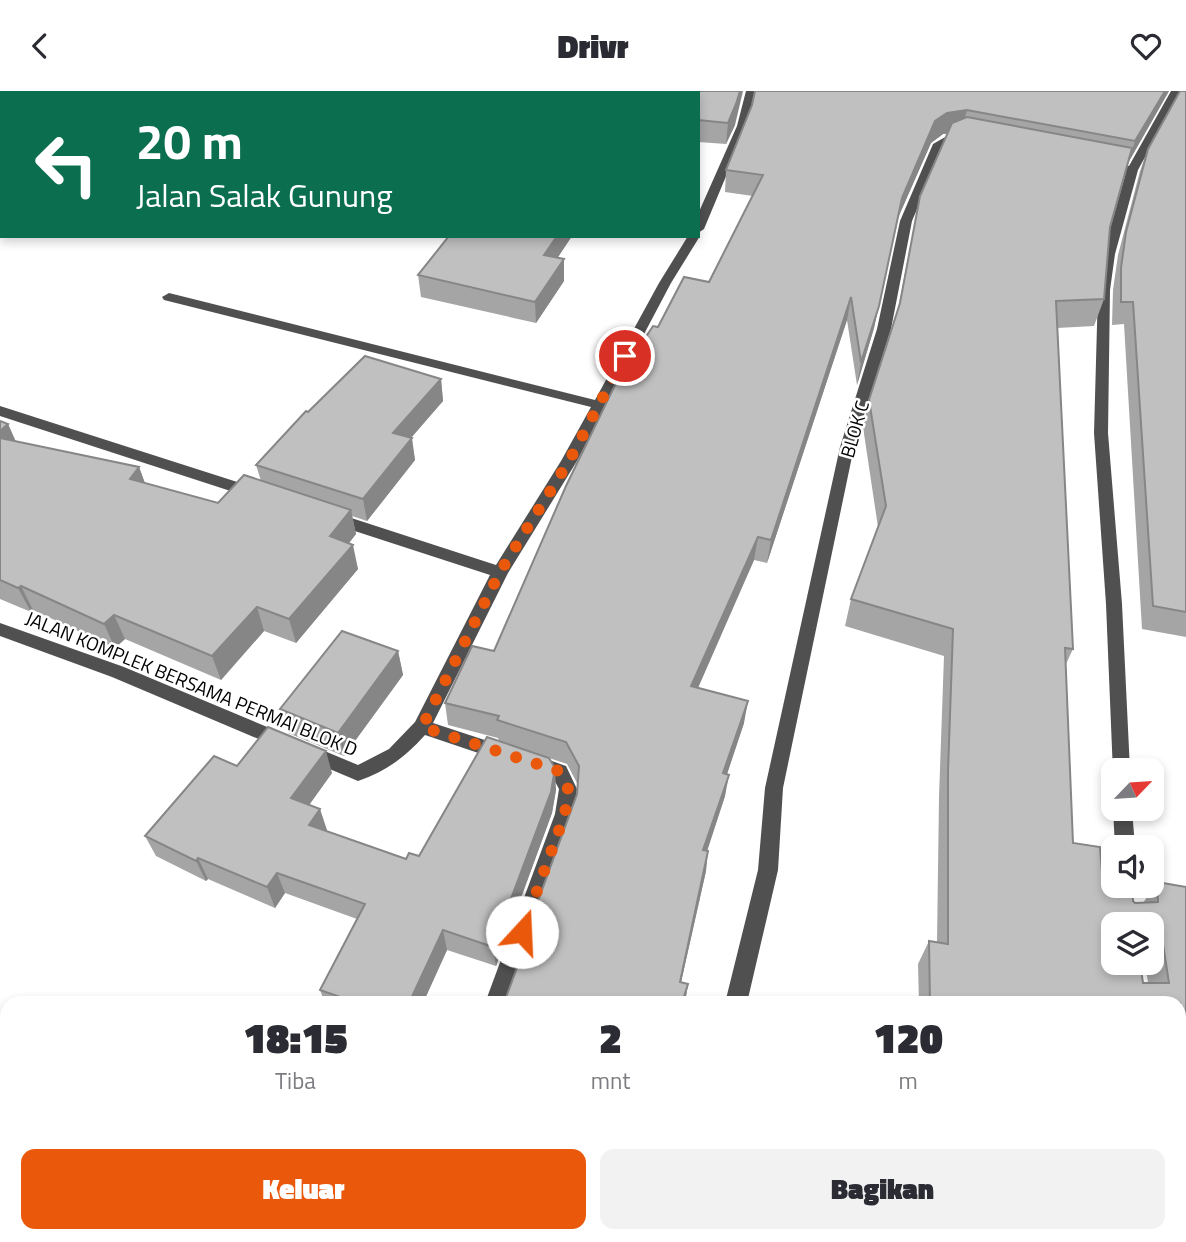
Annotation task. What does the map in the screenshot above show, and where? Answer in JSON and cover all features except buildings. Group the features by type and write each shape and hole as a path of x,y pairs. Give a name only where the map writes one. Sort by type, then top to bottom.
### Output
{"street":[{"path":"700,224 742,127 751,91"},
{"path":"1120,758 1114,604 1101,433 1104,290 1109,254 1132,170 1176,91"},
{"name":"BLOK C","path":"738,996 768,870 774,788 841,474 884,328 906,221 939,144 947,139 961,137 986,142"},
{"path":"1091,161 1132,170"},
{"name":"JALAN KOMPLEK BERSAMA PERMAI BLOK D","path":"0,629 118,673 358,773 396,754 422,727 500,572 569,461 665,283 693,238"},
{"path":"169,297 599,405"},
{"path":"0,411 276,500"},
{"path":"316,513 500,572"},
{"path":"422,727 559,771 568,789 565,814 499,996"}],"route":[{"path":"522,932 565,814 568,789 559,771 422,727 500,572 569,461 625,356"}]}
